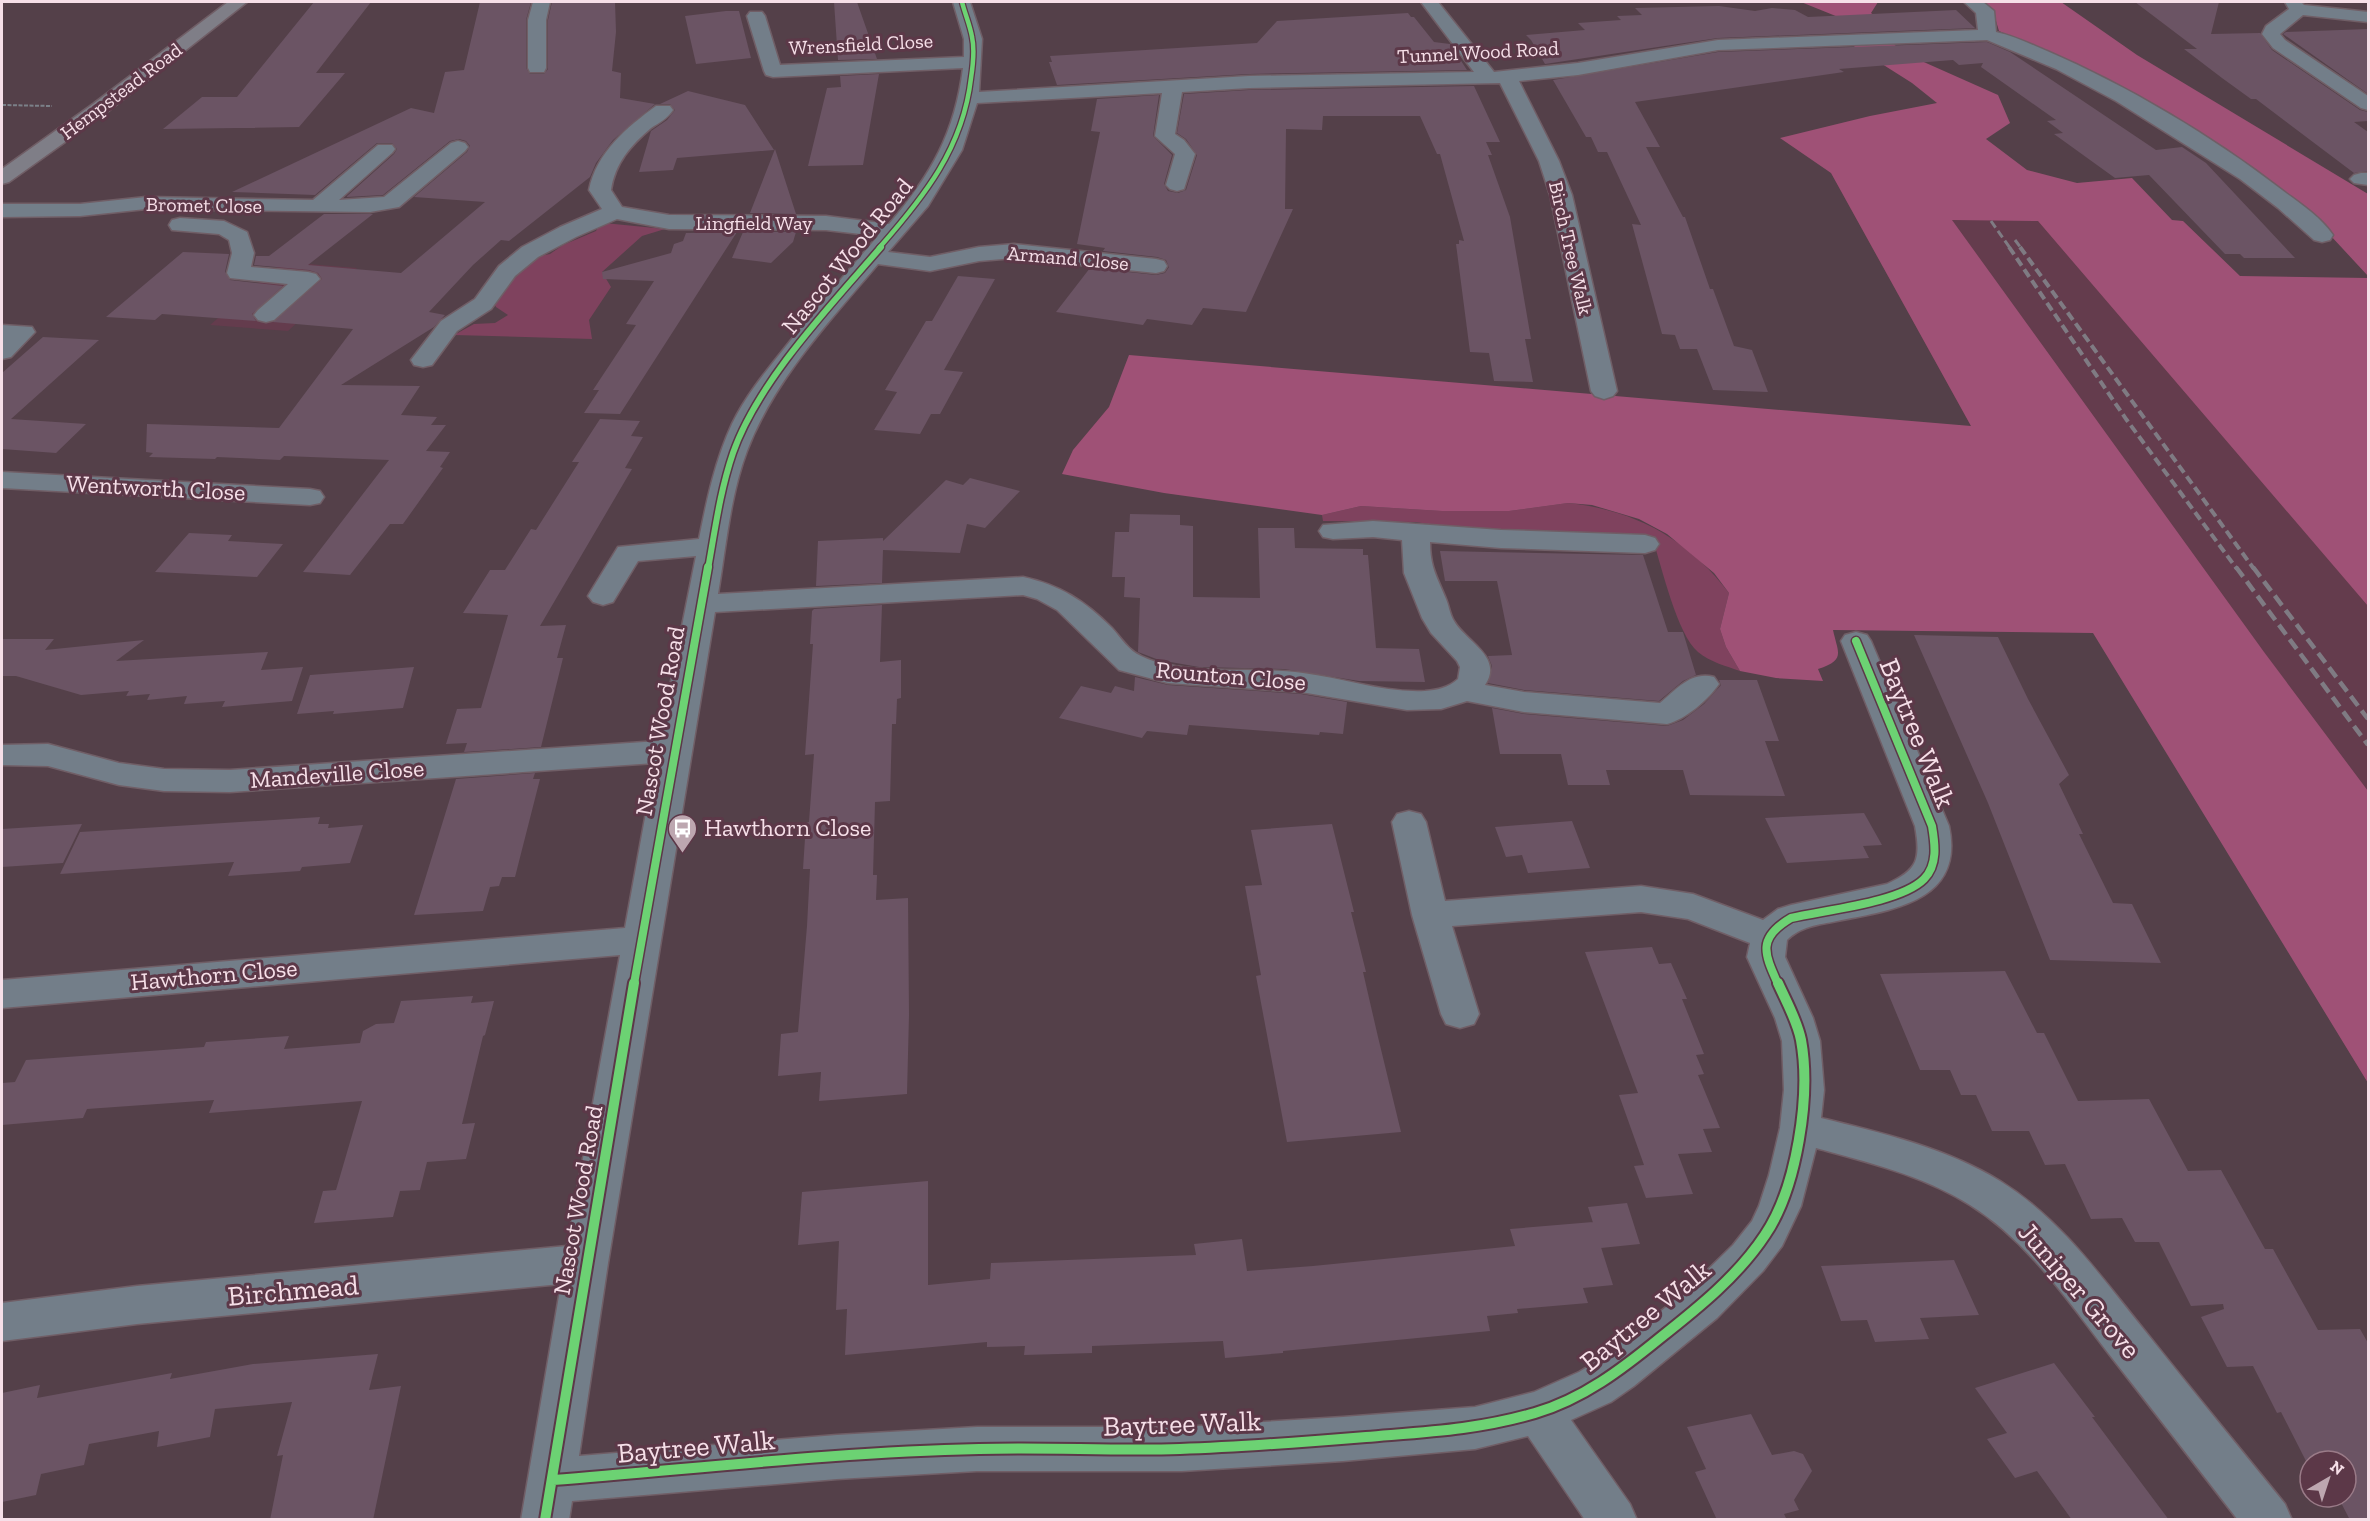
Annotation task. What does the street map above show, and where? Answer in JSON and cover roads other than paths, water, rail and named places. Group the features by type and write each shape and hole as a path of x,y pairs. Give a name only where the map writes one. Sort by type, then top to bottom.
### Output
{"main road":[{"name":"Hempstead Road","path":"2,178 100,108 238,2"}],"street":[{"path":"537,68 537,20 541,2"},
{"name":"Nascot Wood Road","path":"549,1500 586,1263 674,751 721,496 733,453 746,422 767,386 920,201 952,150 969,98 973,62 973,39 962,2"},
{"name":"Birch Tree Walk","path":"1429,2 1498,78 1549,161 1561,195 1604,391"},
{"path":"1973,2 1985,11 1987,35 2000,38 2054,61 2109,88 2228,160 2289,204 2322,235"},
{"path":"2368,17 2334,15 2295,5 2295,14 2272,30 2271,34 2368,104"},
{"name":"Wrensfield Close","path":"756,16 773,71 973,62"},
{"name":"Tunnel Wood Road","path":"969,98 1259,82 1498,78 1578,69 1718,45 1987,35"},
{"path":"1173,86 1165,136 1177,144 1185,154 1177,185"},
{"path":"423,360 449,326 483,303 507,272 530,252 568,232 615,212 600,190 603,172 628,140 663,110"},
{"name":"Bromet Close","path":"2,211 80,210 146,203 370,206 391,202 458,147"},
{"path":"318,207 385,149"},
{"name":"Lingfield Way","path":"615,212 669,222 826,224 894,231"},
{"name":"Bromet Close","path":"2,226 130,225"},
{"name":"Bromet Close","path":"164,225 211,225 233,232 242,243 243,253 238,273 308,279 266,315"},
{"name":"Armand Close","path":"873,257 930,264 995,252 1014,251 1156,266"},
{"path":"2,332 23,332 2,352"},
{"name":"Wentworth Close","path":"2,480 310,496"},
{"path":"1333,531 1373,529 1501,539 1645,544"},
{"path":"1416,532 1419,574 1433,604 1435,615 1448,634 1472,659 1475,667 1476,674 1463,691 1524,702 1667,714 1703,684"},
{"path":"603,596 628,553 712,546"},
{"name":"Rounton Close","path":"701,604 1023,586 1037,588 1061,597 1079,610 1117,654 1129,662 1167,674 1301,682 1414,699 1439,700 1463,691"},
{"name":"Baytree Walk","path":"549,1500 837,1457 966,1450 1182,1449 1475,1428 1539,1412 1595,1387 1618,1372 1701,1305 1748,1258 1767,1233 1780,1206 1800,1128 1804,1090 1801,1041 1794,1018 1766,957 1769,936 1791,918 1886,897 1908,889 1923,880 1936,854 1932,826 1856,640"},
{"name":"Mandeville Close","path":"2,733 5,739 2,756 48,755 119,774 164,780 230,781 674,751"},
{"path":"1409,822 1430,915 1460,1014"},
{"path":"1430,915 1641,899 1693,907 1769,936"},
{"name":"Hawthorn Close","path":"2,994 642,940"},
{"name":"Juniper Grove","path":"1800,1128 1921,1162 1978,1188 2016,1215 2069,1270 2268,1520"},
{"name":"Birchmead","path":"2,1322 137,1305 586,1263"},
{"path":"1539,1412 1612,1520"}],"railway":[{"path":"1991,221 2010,248"},
{"path":"2015,240 2021,248"},
{"path":"2009,247 2126,419 2237,569"},
{"path":"2020,247 2254,569"},
{"path":"2236,567 2368,745"},
{"path":"2253,567 2368,719"}],"place":[{"name":"Hawthorn Close","path":"683,854"}]}
